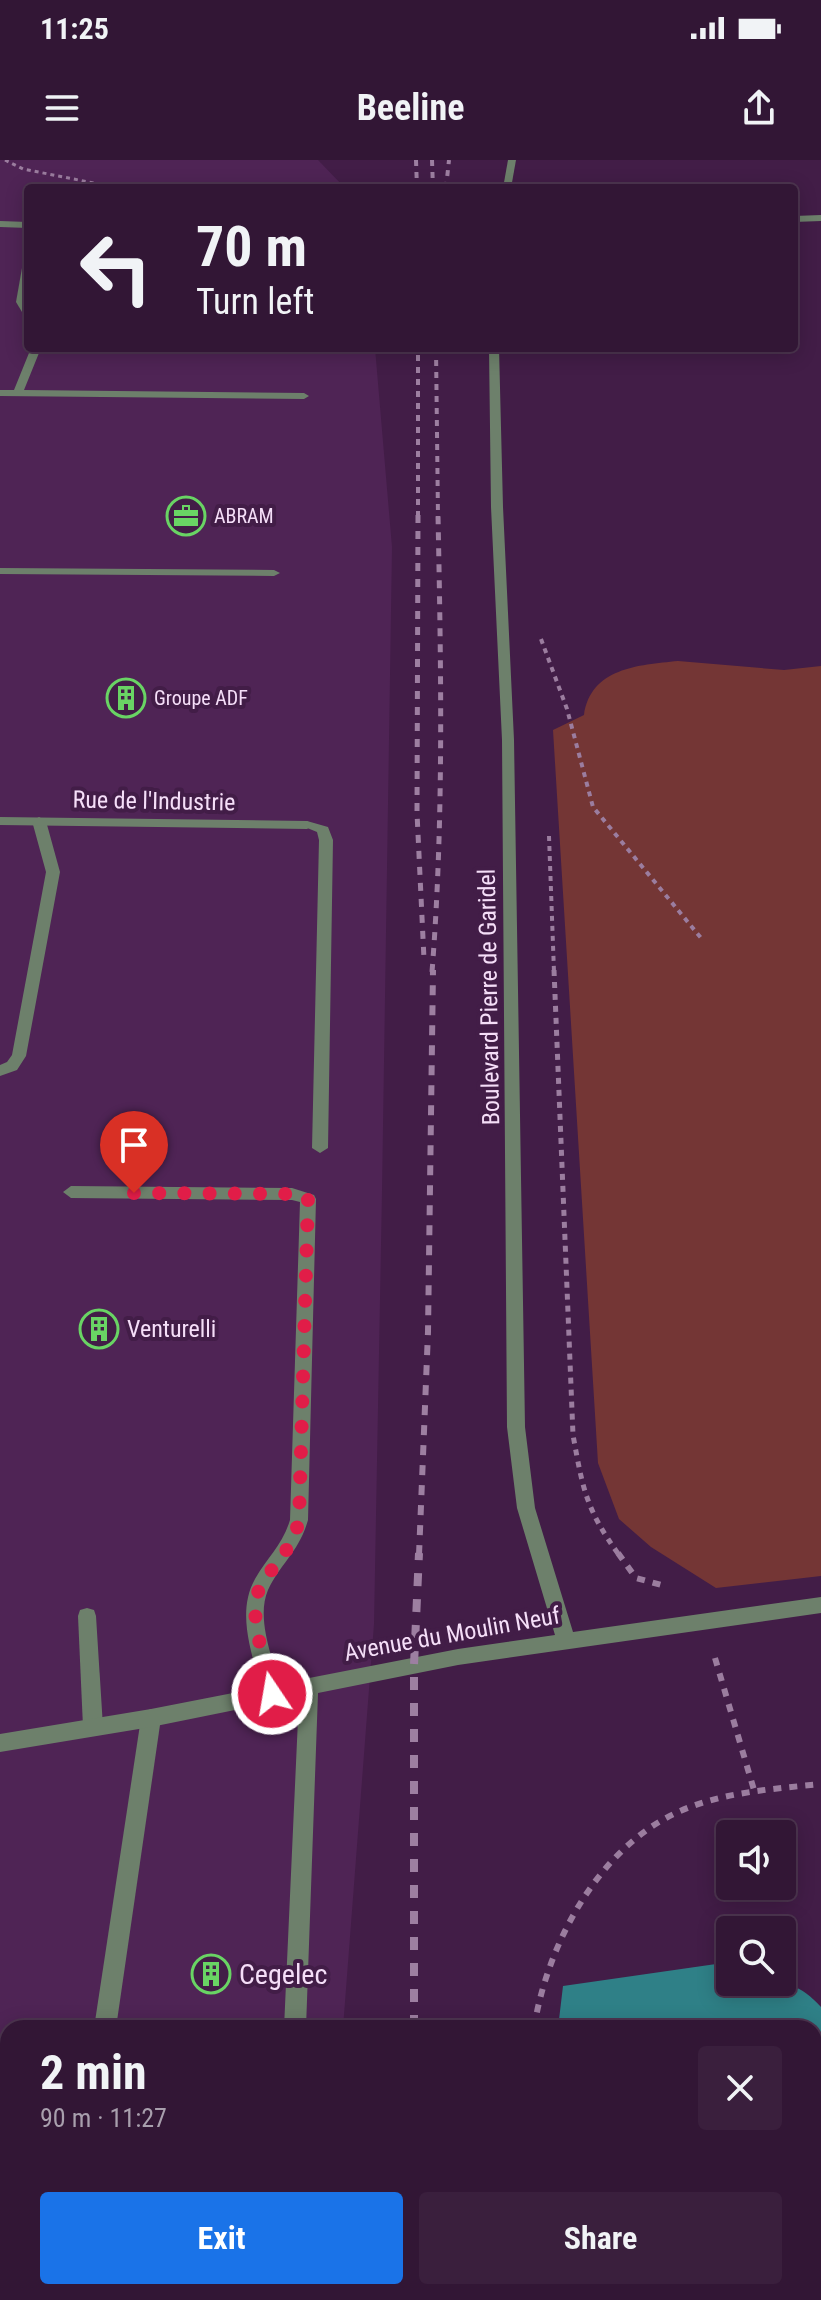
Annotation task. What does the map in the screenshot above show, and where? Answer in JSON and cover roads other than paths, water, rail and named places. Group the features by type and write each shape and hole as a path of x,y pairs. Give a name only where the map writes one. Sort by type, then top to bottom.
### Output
{"street":[{"path":"508,184 512,160"},
{"path":"798,219 821,218"},
{"path":"0,224 24,225"},
{"path":"24,285 21,302 24,308"},
{"path":"18,393 34,352"},
{"name":"Boulevard Pierre de Garidel","path":"494,352 497,507 508,740 516,1427 526,1508 566,1639"},
{"path":"0,393 304,396"},
{"path":"0,571 274,573"},
{"name":"Rue de l'Industrie","path":"0,821 307,825 323,830 326,840 320,1148"},
{"path":"0,1071 12,1066 19,1056 53,872 39,821"},
{"path":"71,1192 292,1194 308,1199 299,1520 291,1548 257,1593 254,1610 272,1694"},
{"name":"Avenue du Moulin Neuf","path":"0,1743 151,1718 566,1639 821,1605"},
{"path":"87,1616 93,1727"},
{"path":"295,2020 309,1686"},
{"path":"106,2020 151,1718"}],"railway":[{"path":"416,160 417,184"},
{"path":"432,160 433,184"},
{"path":"446,184 449,160"},
{"path":"418,352 418,515"},
{"path":"436,352 438,517"},
{"path":"418,515 417,813 424,959"},
{"path":"432,972 440,800 438,515"},
{"path":"419,1555 428,1332 433,970"},
{"path":"414,2020 414,1665 419,1553"}],"place":[{"name":"ABRAM","path":"186,516"},
{"name":"Groupe ADF","path":"126,698"},
{"name":"Venturelli","path":"99,1329"},
{"name":"Cegelec","path":"211,1974"}]}
